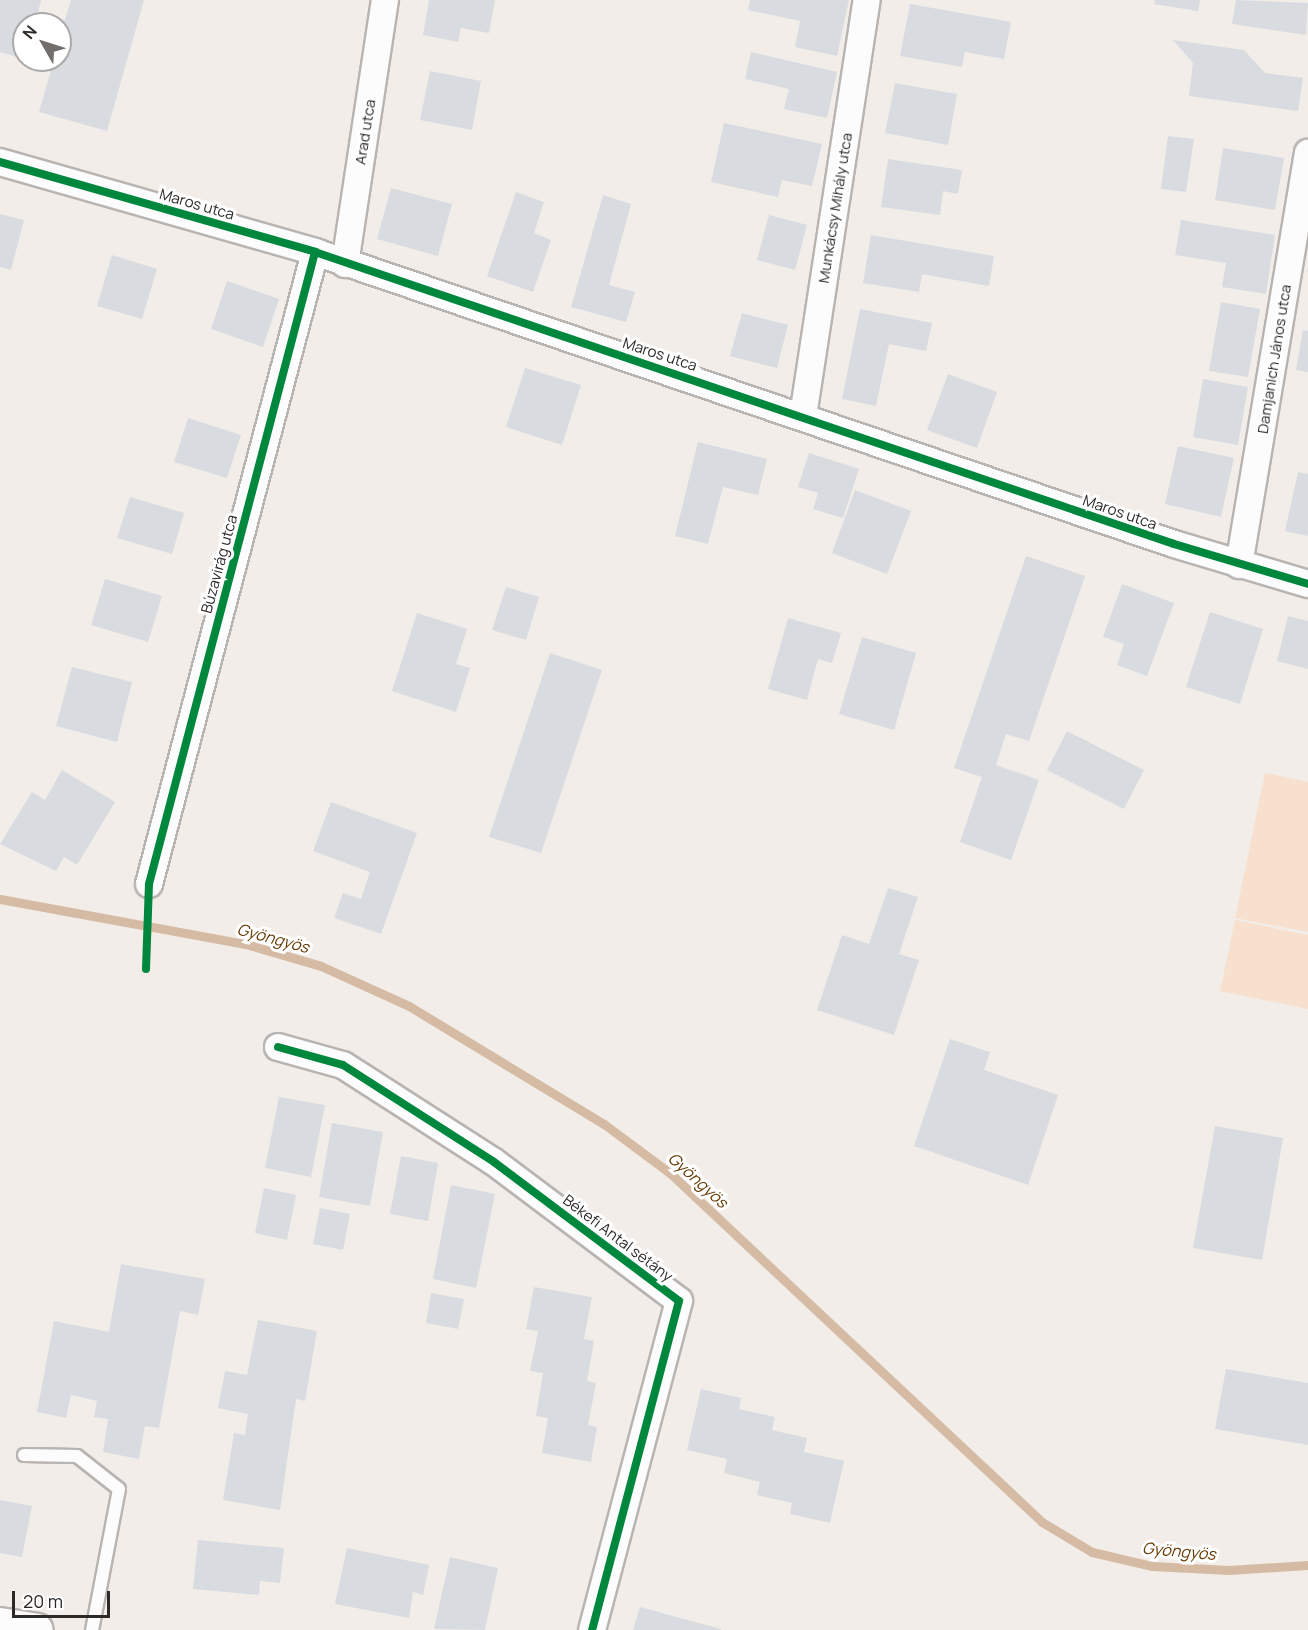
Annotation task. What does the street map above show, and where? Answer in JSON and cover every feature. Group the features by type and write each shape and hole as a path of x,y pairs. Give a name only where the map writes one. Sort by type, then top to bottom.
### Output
{"street":[{"name":"Arad utca","path":"345,264 385,0"},
{"name":"Munkácsy Mihály utca","path":"802,416 867,0"},
{"name":"Damjanich János utca","path":"1239,565 1308,153"},
{"name":"Maros utca","path":"0,162 315,252 1239,565 1308,584"},
{"name":"Búzavirág utca","path":"149,884 315,252"},
{"name":"Békefi Antal sétány","path":"278,1047 343,1065 494,1162 679,1301 592,1630"},
{"path":"0,1624 37,1630"}],"lane":[{"path":"24,1455 77,1456 118,1490 92,1630"}],"shaded area":[{"path":"1265,773 1308,782 1308,932 1235,918"},
{"path":"1235,920 1308,935 1308,1009 1220,991"}],"building":[{"path":"0,0 41,0 38,12 12,12 12,56 0,52"},
{"path":"71,0 144,0 107,131 39,112 51,72 72,72 72,12 67,12"},
{"path":"429,0 495,0 489,33 461,28 458,42 423,35"},
{"path":"750,0 849,0 837,56 795,47 800,21 748,10"},
{"path":"1155,0 1200,0 1198,11 1154,4"},
{"path":"1236,0 1308,3 1306,35 1232,24"},
{"path":"910,4 1011,22 1004,59 965,52 962,67 900,56"},
{"path":"1173,40 1244,50 1265,73 1303,78 1298,111 1189,96 1193,63"},
{"path":"751,52 837,72 827,118 784,109 789,89 745,79"},
{"path":"430,71 481,81 472,130 420,120"},
{"path":"895,83 957,94 948,145 885,133"},
{"path":"724,123 822,144 812,186 782,180 778,197 711,182"},
{"path":"1168,136 1194,139 1186,192 1161,189"},
{"path":"1223,148 1284,158 1275,210 1215,200"},
{"path":"888,159 962,170 958,194 943,191 940,215 881,207"},
{"path":"391,188 452,204 438,256 377,239"},
{"path":"516,192 544,202 534,233 551,240 533,292 487,276"},
{"path":"603,195 631,204 609,285 635,292 626,322 571,307"},
{"path":"0,214 24,220 11,270 0,267"},
{"path":"769,215 807,225 795,270 757,260"},
{"path":"1181,220 1275,235 1266,294 1222,287 1226,263 1175,255"},
{"path":"871,235 994,256 989,286 922,274 919,292 863,283"},
{"path":"112,255 157,269 142,319 97,306"},
{"path":"227,281 279,299 263,347 211,329"},
{"path":"1221,302 1260,309 1248,377 1209,371"},
{"path":"860,309 932,323 926,351 889,344 876,406 842,399"},
{"path":"742,313 788,325 777,368 730,356"},
{"path":"1303,330 1308,331 1308,372 1296,370"},
{"path":"525,368 581,385 562,445 506,427"},
{"path":"948,374 997,392 977,448 927,430"},
{"path":"1203,379 1248,387 1238,445 1193,437"},
{"path":"188,418 241,435 227,478 174,462"},
{"path":"698,442 767,459 758,495 723,487 708,544 675,536"},
{"path":"1178,446 1234,458 1221,517 1165,504"},
{"path":"809,453 859,469 843,518 813,509 818,493 798,487"},
{"path":"1298,472 1308,474 1308,536 1285,531"},
{"path":"855,490 911,511 887,574 832,553"},
{"path":"130,497 184,513 172,554 117,538"},
{"path":"1026,556 1085,576 1029,741 1006,734 996,765 1039,780 1011,860 960,842 982,777 954,768"},
{"path":"105,579 162,596 148,642 91,625"},
{"path":"1122,584 1174,603 1147,676 1117,665 1124,644 1103,637"},
{"path":"506,587 539,597 526,640 492,630"},
{"path":"1210,612 1263,629 1240,704 1186,687"},
{"path":"417,613 467,629 456,664 470,668 456,712 392,691"},
{"path":"1288,616 1308,621 1308,669 1277,661"},
{"path":"788,618 841,633 832,663 818,659 807,700 768,689"},
{"path":"862,637 916,653 894,730 839,714"},
{"path":"550,653 602,670 541,853 489,837"},
{"path":"72,667 132,682 117,742 56,726"},
{"path":"1067,731 1144,770 1124,809 1047,770"},
{"path":"62,770 115,802 77,865 64,857 56,871 0,844 32,792 45,800"},
{"path":"331,802 417,833 381,934 334,918 343,893 361,899 370,872 313,851"},
{"path":"888,888 918,897 899,954 919,960 894,1035 817,1010 842,935 869,944"},
{"path":"950,1039 990,1052 984,1070 1058,1095 1028,1185 914,1146"},
{"path":"279,1097 325,1105 311,1177 265,1168"},
{"path":"332,1123 383,1132 370,1206 319,1197"},
{"path":"1215,1126 1283,1138 1262,1260 1193,1248"},
{"path":"401,1156 438,1163 428,1221 390,1214"},
{"path":"451,1185 495,1194 476,1288 433,1279"},
{"path":"264,1188 296,1195 287,1240 255,1233"},
{"path":"320,1208 350,1214 343,1250 313,1244"},
{"path":"121,1264 205,1279 198,1315 180,1311 159,1428 145,1426 139,1459 103,1452 108,1419 94,1417 97,1401 71,1395 66,1418 37,1412 54,1321 109,1332"},
{"path":"534,1287 592,1297 584,1339 594,1341 587,1381 596,1383 588,1425 597,1427 591,1462 542,1453 548,1418 536,1416 543,1373 530,1371 538,1331 526,1329"},
{"path":"431,1293 464,1299 458,1329 426,1323"},
{"path":"258,1320 317,1331 305,1401 296,1399 280,1510 223,1500 234,1433 245,1435 248,1414 218,1408 225,1371 247,1375"},
{"path":"1226,1369 1308,1383 1308,1445 1215,1429"},
{"path":"701,1389 741,1398 739,1409 775,1417 772,1430 807,1438 804,1452 844,1461 830,1523 790,1514 792,1503 757,1495 760,1482 724,1473 727,1459 687,1450"},
{"path":"0,1500 32,1506 22,1557 0,1553"},
{"path":"198,1540 284,1548 280,1583 260,1581 259,1595 193,1589"},
{"path":"347,1548 429,1565 423,1595 413,1592 409,1618 335,1604"},
{"path":"450,1557 498,1568 485,1630 434,1629"},
{"path":"640,1607 721,1629 721,1630 633,1630"}],"waterway":[{"name":"Gyöngyös","path":"0,899 246,944 321,966 409,1006 604,1124 671,1174 1042,1522 1092,1552 1152,1566 1229,1570 1308,1565"}],"cycle path":[{"path":"0,162 315,252 1174,544 1308,584"},
{"path":"146,969 149,884 315,252"},
{"path":"278,1047 343,1065 494,1162 679,1301 592,1630"}]}
